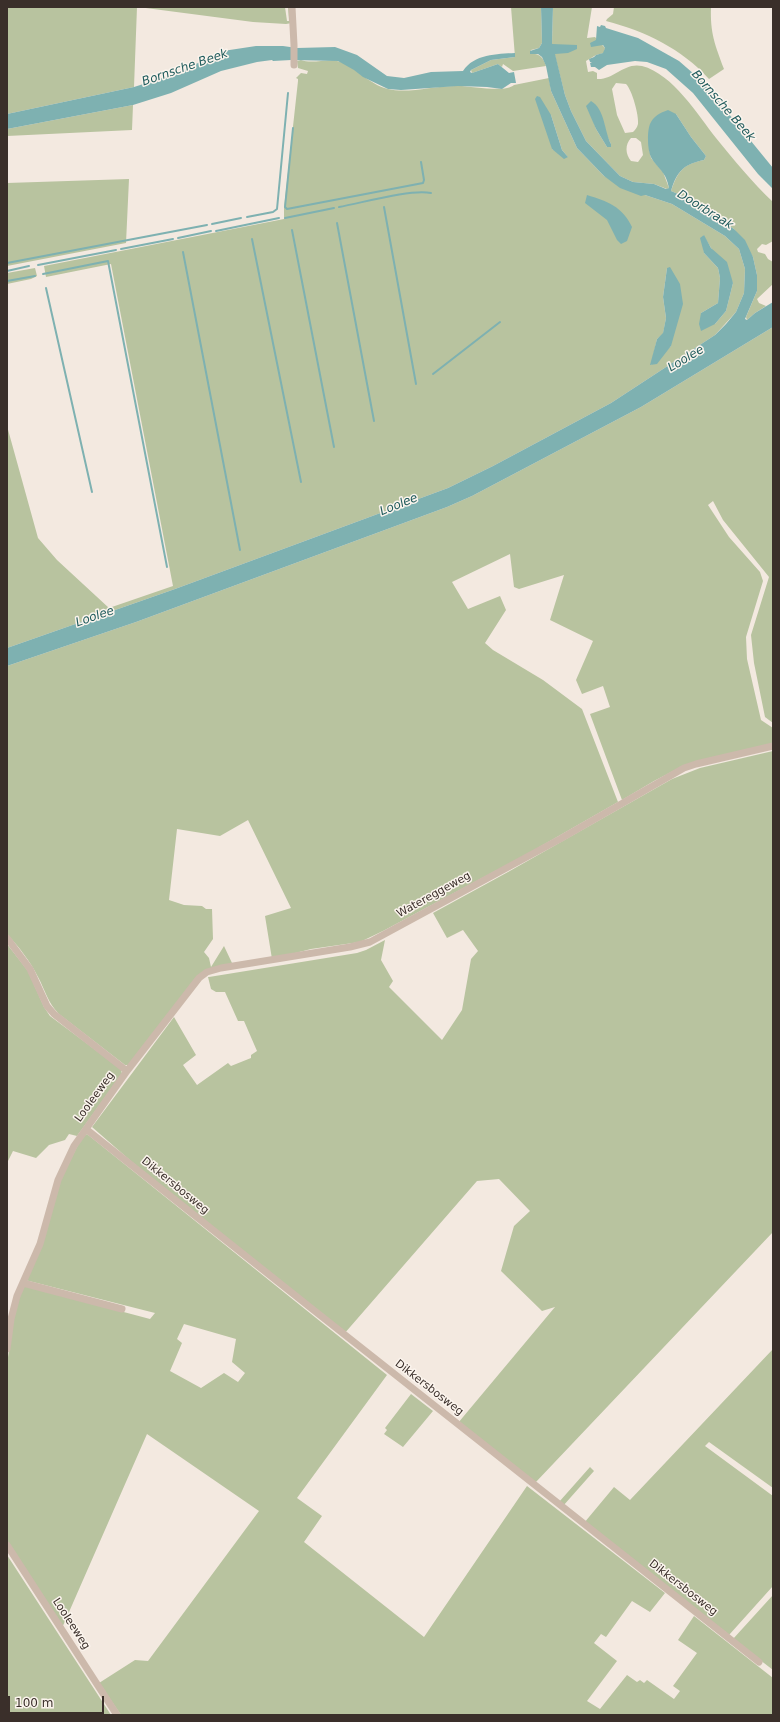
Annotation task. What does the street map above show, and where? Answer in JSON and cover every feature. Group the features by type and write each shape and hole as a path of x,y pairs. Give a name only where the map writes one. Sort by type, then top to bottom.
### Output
{"street":[{"path":"292,7 294,65"},
{"name":"Watereggeweg","path":"127,1071 200,978 207,972 221,968 350,947 370,942 560,839 684,768 773,746"},
{"name":"Looleeweg","path":"7,938 30,969 47,1006 54,1014 127,1071 74,1146 58,1180 40,1244 17,1296 11,1319 7,1349"},
{"name":"Dikkersbosweg","path":"86,1129 309,1308 759,1662"},
{"path":"23,1283 122,1309"},
{"name":"Looleeweg","path":"7,1545 117,1715"}],"green space":[{"path":"7,7 137,7 134,87 7,114"},
{"path":"138,7 285,7 287,21 289,21 288,7 291,7 292,23 253,22"},
{"path":"511,7 541,7 542,43 539,48 531,50 530,54 540,56 544,60 546,66 513,71 503,64 502,67 498,64 472,73 471,70 491,60 515,57"},
{"path":"553,7 592,7 587,38 595,37 605,48 604,53 596,55 586,61 588,72 593,71 597,73 597,79 603,79 630,66 636,65 653,70 664,77 684,96 736,163 773,202 773,241 766,245 762,244 757,249 758,252 765,254 768,259 773,262 773,284 757,299 759,303 766,306 747,320 746,317 757,291 757,275 753,257 734,229 685,197 671,191 679,173 686,166 704,160 706,156 676,114 649,128 649,148 651,158 663,172 669,188 667,189 654,184 633,182 620,176 586,141 565,95 552,44","holes":["616,83 626,84 633,97 638,120 637,127 633,132 625,133 617,115 612,89","593,120 604,124 606,134 611,144 607,147 596,129","631,138 636,138 641,142 643,155 638,162 631,161 628,155 627,146"]},
{"path":"614,7 711,7 711,24 714,39 724,69 709,79 687,59 662,42 635,30 606,21 613,14"},
{"path":"297,61 337,61 349,66 381,87 396,90 414,90 450,86 504,89 514,85 549,78 551,91 577,148 604,176 645,195 672,204 725,236 739,249 745,269 744,293 736,312 715,335 611,403 493,466 448,488 175,589 7,648 7,426 38,538 57,560 109,608 173,586 111,264 46,277 44,266 284,219 298,81 296,78 301,73 307,74 308,71 298,68","holes":["551,115 562,150 568,157 552,149","703,235 733,283 726,311 715,324 701,313 718,303 720,278 718,268 704,253","667,268 671,346 651,365 657,339 663,334 666,318 663,297"]},
{"path":"133,105 132,130 7,136 7,129"},
{"path":"129,179 126,243 7,266 7,183"},
{"path":"35,268 37,276 31,279 7,284 7,273"},
{"path":"773,327 773,723 765,717 754,663 751,635 769,577 723,520 713,501 708,505 729,537 760,572 763,581 746,637 747,659 761,720 773,728 773,745 679,768 622,800 590,714 610,707 603,686 582,694 576,680 593,641 550,620 564,575 519,589 514,587 510,554 452,582 468,609 500,596 506,610 485,643 493,650 543,680 582,709 618,802 529,853 360,942 311,949 272,959 265,916 291,908 248,820 220,836 177,829 169,900 184,905 202,906 206,909 212,909 213,939 204,952 209,958 211,967 224,946 232,963 210,969 129,1065 125,1065 55,1010 31,965 7,934 7,666 136,622 447,507 472,496 641,407"},
{"path":"773,751 773,1232 535,1483 458,1423 555,1307 542,1311 501,1271 514,1226 530,1211 499,1179 477,1181 344,1334 132,1162 92,1127 174,1017 196,1055 183,1065 197,1085 228,1063 231,1066 251,1058 251,1055 257,1051 244,1021 238,1021 225,992 216,992 211,989 208,977 357,953 385,940 381,960 393,981 389,987 442,1040 462,1010 471,959 478,951 463,930 447,938 433,913 672,779 700,768"},
{"path":"7,944 28,971 44,1007 50,1016 121,1069 122,1074 77,1136 69,1134 65,1140 49,1145 36,1158 13,1151 7,1163"},
{"path":"87,1134 387,1375 297,1498 322,1516 304,1542 424,1637 527,1486 665,1593 650,1612 632,1601 606,1637 601,1634 594,1643 617,1661 587,1701 600,1709 627,1675 637,1682 640,1680 644,1683 647,1680 674,1699 680,1691 673,1686 697,1653 678,1640 694,1616 773,1678 773,1715 121,1715 99,1683 135,1660 148,1661 259,1511 147,1434 62,1628 7,1543 7,1364 16,1302 22,1285 150,1319 155,1313 25,1280 58,1184 82,1137","holes":["184,1324 236,1339 232,1362 245,1373 238,1382 224,1373 201,1388 170,1371 182,1343 177,1339"]},
{"path":"773,1349 773,1488 709,1442 705,1446 773,1496 773,1586 729,1635 584,1523 614,1487 630,1500"},
{"path":"411,1394 433,1411 403,1447 384,1434 387,1430 385,1428"},
{"path":"590,1467 594,1471 563,1506 559,1502"},
{"path":"7,1555 111,1715 7,1715"},
{"path":"773,1595 773,1670 733,1639"}],"water":[{"name":"Loolee","path":"541,7 553,7 552,44 577,45 577,49 568,53 555,54 565,95 571,111 586,141 620,176 633,182 654,184 666,189 669,188 664,175 649,152 648,134 652,121 662,112 668,110 676,114 706,156 704,160 686,166 679,173 671,191 685,197 734,229 745,240 753,257 757,275 757,291 745,319 747,320 755,313 773,302 773,327 641,407 472,496 447,507 136,622 7,666 7,648 175,589 448,488 493,466 611,403 715,335 736,312 744,293 745,269 739,249 725,236 672,204 645,195 641,196 620,188 604,176 577,148 551,91 546,66 542,57 538,54 530,54 530,51 539,48 542,43"},
{"path":"601,25 638,38 679,61 702,81 773,168 773,189 758,174 693,93 666,69 647,62 635,61 607,65 599,70 595,67 591,67 590,63 592,62 590,62 589,59 603,53 605,48 603,45 591,47 590,43 596,40 597,26 600,27"},
{"path":"256,46 283,46 297,48 335,47 357,55 387,76 404,78 431,72 463,71 473,61 480,58 515,53 515,57 491,60 471,70 470,72 472,73 498,64 509,73 514,72 516,83 511,83 502,89 458,86 401,90 388,89 363,77 338,61 272,60 257,62 221,71 171,93 133,105 7,129 7,114 134,87 175,74 223,51"},
{"path":"537,96 540,97 551,115 562,150 568,157 564,159 552,149 535,99"},
{"path":"591,101 596,105 602,114 611,147 607,147 596,129 586,106"},
{"path":"587,195 608,202 624,214 632,227 627,241 621,244 617,240 607,220 585,203"},
{"path":"704,235 711,248 727,262 733,283 726,311 715,324 701,331 699,324 701,313 718,303 720,278 718,268 704,253 700,238"},
{"path":"670,267 680,284 683,304 671,346 657,364 650,365 657,339 663,333 666,318 663,297 667,268"}],"waterway":[{"path":"247,217 273,212 277,209 288,93"},
{"path":"293,128 285,207 287,209 423,183 424,180 421,162"},
{"path":"339,207 411,193 431,193"},
{"path":"384,207 416,384"},
{"path":"285,218 334,208"},
{"path":"212,224 241,218"},
{"path":"216,231 279,218"},
{"path":"337,223 374,421"},
{"path":"7,263 207,225"},
{"path":"292,230 334,447"},
{"path":"178,238 211,231"},
{"path":"121,249 173,239"},
{"path":"252,239 301,482"},
{"path":"38,265 116,250"},
{"path":"183,252 240,550"},
{"path":"43,274 108,261 167,567"},
{"path":"7,271 29,266"},
{"path":"7,281 35,276"},
{"path":"46,288 92,492"},
{"path":"433,374 500,322"}],"water label":[{"name":"Bornsche Beek","path":"185,68"},
{"name":"Bornsche Beek","path":"723,106"},
{"name":"Doorbraak","path":"705,210"}]}
